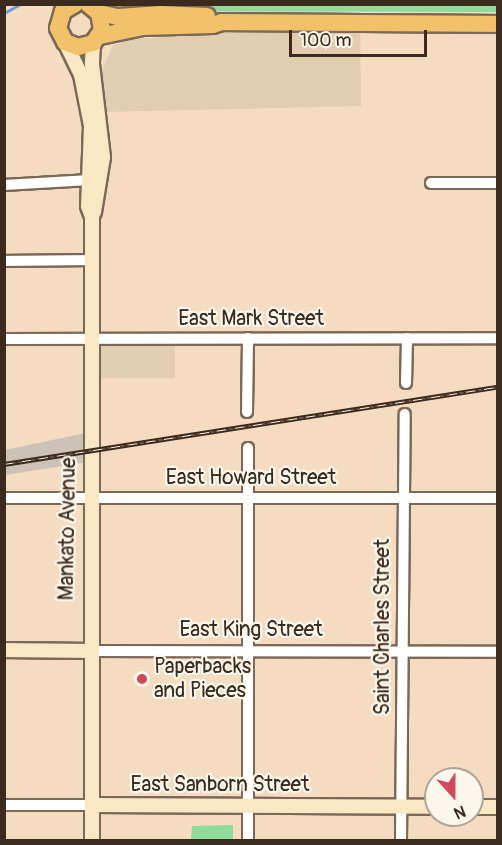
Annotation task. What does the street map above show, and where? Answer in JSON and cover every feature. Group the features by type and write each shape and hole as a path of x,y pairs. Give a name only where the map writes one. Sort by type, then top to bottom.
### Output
{"main road":[{"name":"Mankato Avenue","path":"67,7 58,28 81,75 90,112 92,498 89,651 92,840"},
{"name":"Mankato Avenue","path":"91,7 103,24 92,64 103,157 92,217"},
{"path":"91,7 118,17 179,14 212,17 222,22"},
{"path":"65,42 78,47 143,27 213,26 222,22 498,24"},
{"name":"East King Street","path":"4,650 89,651"},
{"name":"East Sanborn Street","path":"92,805 424,807"}],"street":[{"path":"4,185 90,180"},
{"path":"431,183 498,183"},
{"path":"4,261 91,260"},
{"path":"247,412 248,338"},
{"path":"406,383 407,338"},
{"name":"East Mark Street","path":"4,339 498,338"},
{"name":"Saint Charles Street","path":"401,840 405,414"},
{"path":"248,448 248,840"},
{"name":"East Howard Street","path":"4,498 498,498"},
{"name":"East King Street","path":"89,651 498,652"},
{"name":"East Sanborn Street","path":"4,805 92,805"}],"shaded area":[{"path":"191,11 360,12 361,106 104,112 99,78 113,45 133,39 169,37"},
{"path":"101,332 175,332 175,378 100,378"},
{"path":"100,430 100,460 5,475 5,450"}],"green space":[{"path":"497,4 498,12 191,11 114,5"},
{"path":"233,825 233,840 191,840 192,826"}],"waterway":[{"path":"4,13 20,4"}],"railway":[{"path":"4,464 498,387"}],"place":[{"name":"Paperbacks and Pieces","path":"142,679"}]}
